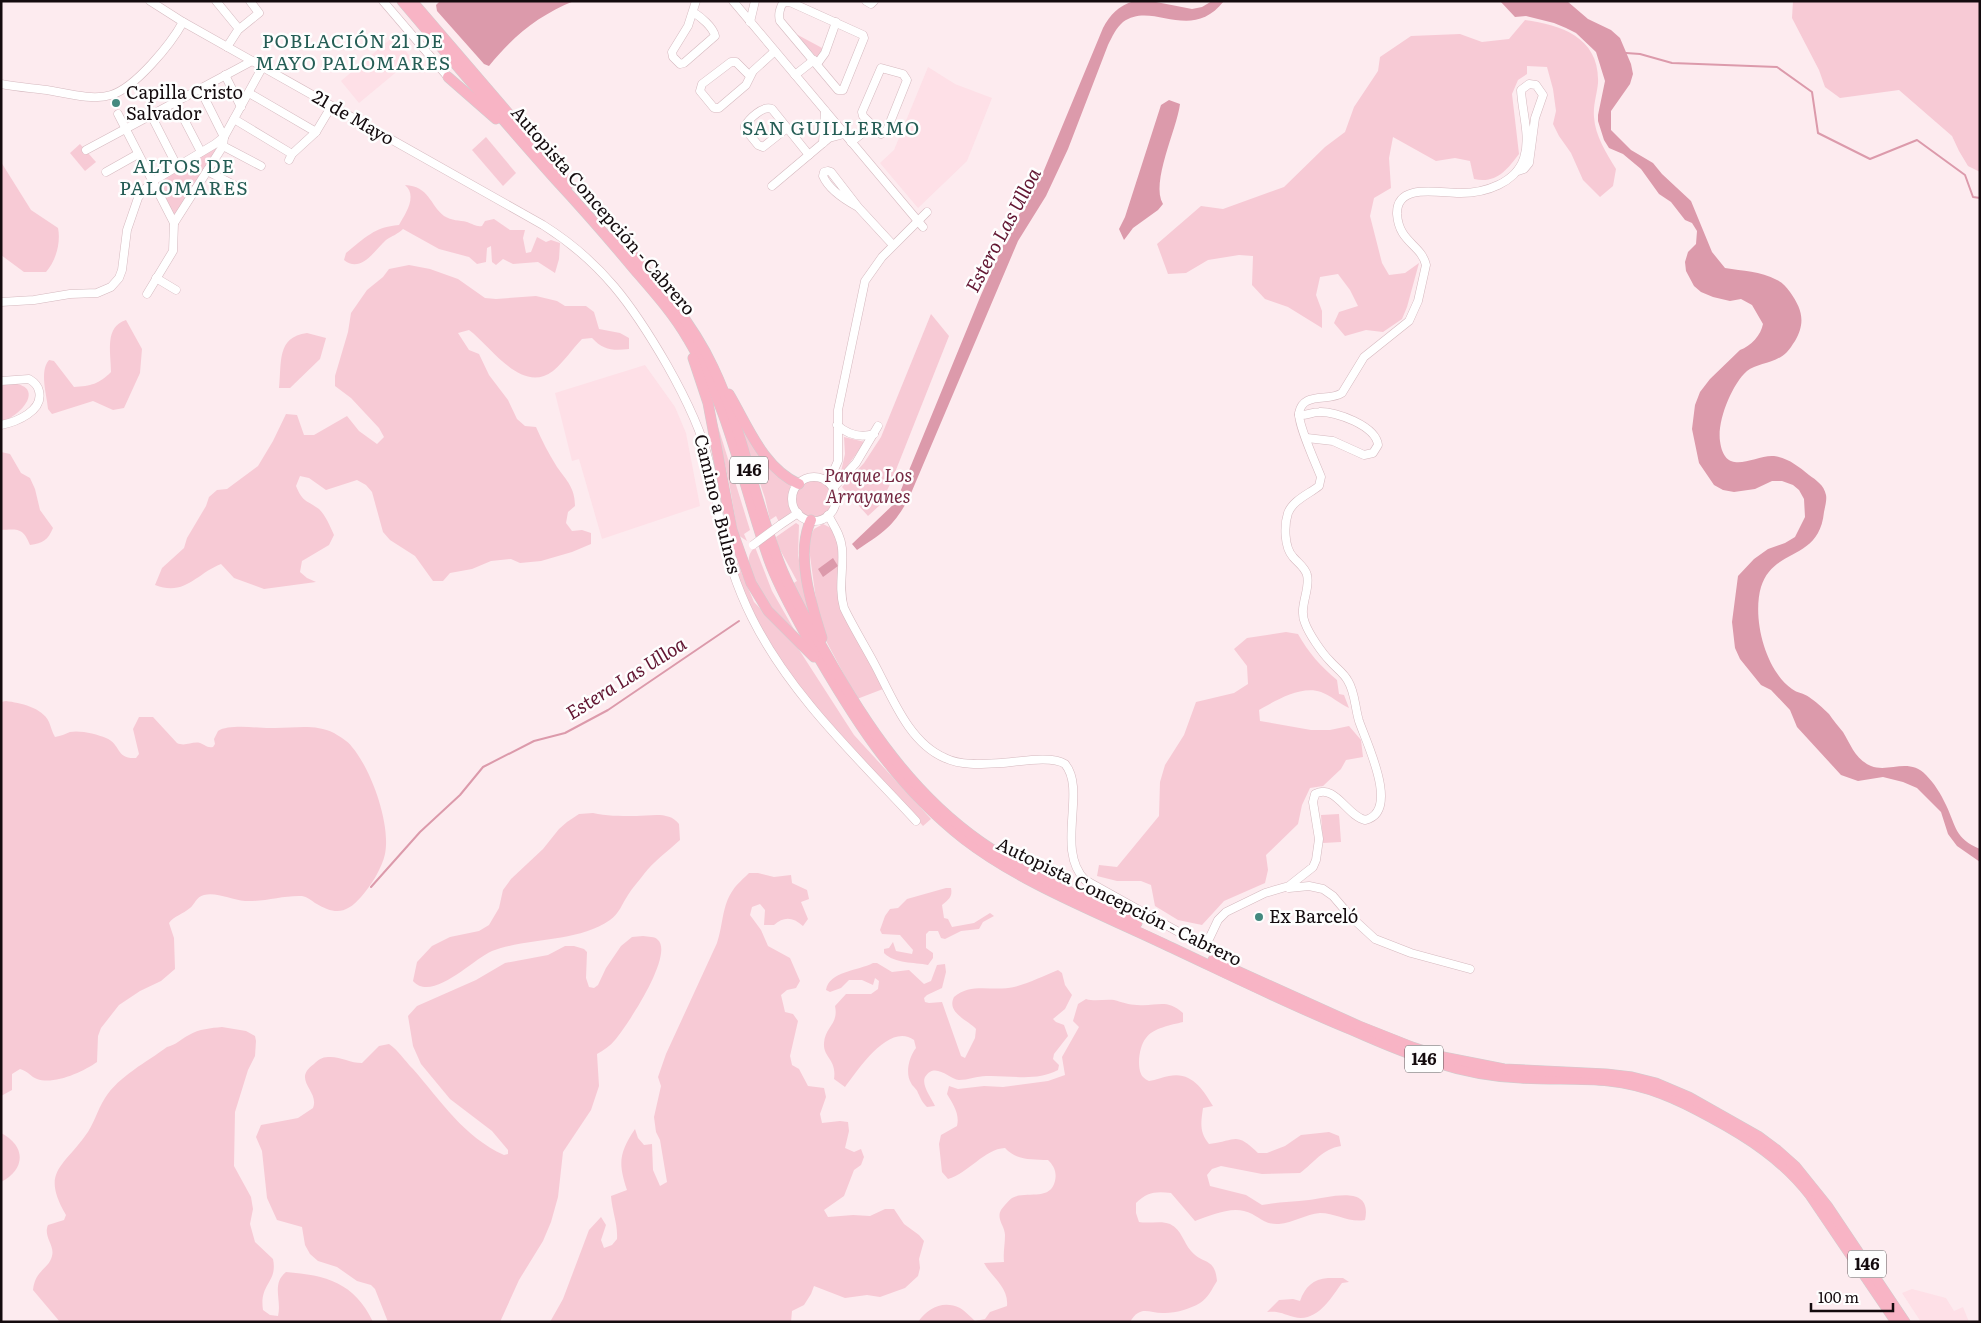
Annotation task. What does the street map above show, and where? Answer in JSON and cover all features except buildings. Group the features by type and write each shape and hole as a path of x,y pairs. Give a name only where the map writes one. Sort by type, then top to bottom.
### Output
{"highway":[{"name":"Autopista Concepción - Cabrero","path":"402,1 518,137 598,226 671,313 692,345 710,379 774,575 824,668 870,742 926,806 974,846 1028,879 1267,992 1409,1054 1454,1068 1486,1074 1519,1078 1609,1081 1641,1087 1683,1102 1748,1138 1777,1160 1802,1186 1896,1322"},
{"name":"Autopista Concepción - Cabrero","path":"412,1 522,131 670,299 693,332 712,366 729,407 783,572 847,693 870,728 916,784 969,833 1025,869 1203,955 1342,1018 1412,1047 1444,1057 1489,1066 1520,1070 1606,1074 1644,1080 1689,1097 1758,1136 1786,1157 1809,1182 1905,1322"},
{"path":"448,77 518,137"},
{"path":"671,313 691,352 708,402 732,530 751,583 763,605 824,668"},
{"path":"712,366 767,459 780,473 799,484"},
{"path":"811,520 806,531 804,544 807,579 814,612 827,656"}],"street":[{"name":"21 de Mayo","path":"150,1 182,22 263,66 453,175"},
{"path":"216,1 239,28"},
{"path":"227,47 239,28 259,13 250,1"},
{"path":"383,1 448,77"},
{"path":"693,12 715,33 715,36 684,63 680,64 673,57 672,52 682,38 696,1"},
{"path":"733,1 921,224"},
{"path":"750,22 755,1"},
{"path":"786,1 836,22 864,36 844,89 838,90 780,21 779,16 782,5 786,1"},
{"path":"866,1 871,4 874,1"},
{"path":"1,84 94,96 112,95 126,86 162,53 174,38 182,22"},
{"path":"795,75 825,53 836,22"},
{"path":"750,76 736,62 730,62 702,84 700,91 714,108 719,108 746,85 753,71 775,51"},
{"path":"86,150 252,61"},
{"path":"174,223 223,146 224,137 263,66"},
{"path":"884,68 903,74 907,82 886,132 880,134 872,126 863,116 862,110 880,70 884,68"},
{"path":"225,75 241,107"},
{"path":"1285,888 1315,863 1319,846 1319,832 1313,802 1315,794 1322,792 1331,794 1358,818 1365,820 1372,817 1379,809 1381,786 1358,717 1349,682 1330,662 1305,624 1303,611 1307,574 1302,565 1289,552 1286,542 1288,512 1297,502 1319,486 1321,482 1299,415 1300,408 1310,399 1342,394 1364,357 1405,325 1413,315 1426,265 1422,256 1405,238 1399,226 1397,211 1401,200 1410,194 1421,191 1461,193 1491,188 1506,182 1518,170 1524,158 1527,140 1521,90 1529,84 1536,85 1543,95 1533,128 1532,153 1529,163 1524,169 1518,170"},
{"path":"200,89 224,137"},
{"path":"248,93 316,132"},
{"path":"175,102 201,152"},
{"path":"234,119 291,157 316,132 331,106"},
{"path":"787,128 763,147 758,145 745,129 745,126 765,108 772,108 809,155"},
{"path":"823,143 825,111"},
{"path":"118,114 174,223 173,251 147,294"},
{"path":"151,115 177,166"},
{"path":"851,142 872,126"},
{"path":"772,186 823,143 833,136 844,134"},
{"path":"1,302 97,293 111,287 119,278 122,270 125,238 138,198 153,181 224,137"},
{"path":"223,146 261,166"},
{"path":"106,172 138,154"},
{"path":"858,207 839,196 824,180 822,176 824,172 828,170 831,172 858,207 893,245"},
{"path":"206,171 238,187"},
{"name":"Camino a Bulnes","path":"453,175 543,225 573,244 602,271 631,306 673,375 701,436 713,477 720,523 729,558 740,591 752,618 786,674 832,729 916,821"},
{"path":"825,480 834,470 838,460 837,425 839,403 863,286 873,267 893,245 921,224 927,212"},
{"path":"156,278 176,290"},
{"path":"1,382 29,380 37,386 40,395 38,403 28,414 14,422 1,425"},
{"path":"1299,415 1321,412 1354,420 1364,425 1376,438 1378,445 1373,453 1364,454 1333,441 1307,438"},
{"path":"837,425 852,435 874,434"},
{"path":"833,488 856,463 878,426"},
{"path":"811,478 825,480 833,488 836,496 835,504 828,515 822,519 811,520 798,513 794,506 794,490 799,484 811,478"},
{"path":"729,558 740,554 798,513"},
{"path":"828,515 837,531 842,548 842,601 847,614 899,709 917,736 925,745 944,758 973,764 1052,760 1065,764 1072,777 1072,855 1076,869 1085,880 1193,940 1200,942 1209,939 1214,925 1226,912 1265,894 1285,888 1295,886 1318,887"},
{"path":"1304,874 1318,887 1333,896 1350,916 1375,938 1411,953 1470,969"}],"shaded area":[{"path":"440,1 574,1 549,13 527,28 507,45 489,66 484,64 437,11 436,5"},
{"path":"1134,1 1151,1 1192,9 1202,7 1212,1 1224,1 1211,13 1198,19 1185,21 1147,15 1123,22 1116,30 1108,45 1068,149 1046,196 1018,241 909,498 898,516 887,528 857,550 852,544 896,502 981,295 1009,232 1042,175 1103,28 1115,12"},
{"path":"1500,1 1567,1 1588,19 1611,30 1620,38 1631,64 1633,74 1630,84 1611,111 1611,130 1631,150 1653,163 1691,201 1712,252 1725,268 1771,277 1783,284 1794,298 1801,316 1801,328 1795,341 1782,356 1751,368 1741,377 1723,413 1720,433 1723,452 1728,459 1734,462 1742,462 1774,456 1784,459 1817,481 1822,486 1826,495 1826,504 1820,528 1814,539 1805,547 1775,565 1767,574 1761,587 1758,613 1763,642 1774,669 1783,680 1794,690 1811,699 1829,714 1861,760 1878,768 1913,767 1926,775 1942,797 1957,831 1966,841 1980,849 1980,862 1957,846 1948,834 1941,812 1917,788 1883,777 1858,781 1841,775 1797,727 1790,710 1771,690 1761,685 1740,659 1735,648 1732,622 1738,576 1754,559 1768,549 1795,537 1805,517 1804,499 1799,490 1793,485 1782,481 1772,481 1755,489 1734,492 1723,490 1714,485 1699,463 1692,429 1695,405 1700,392 1710,379 1740,350 1755,340 1763,324 1752,305 1741,299 1730,301 1713,297 1701,292 1694,286 1686,271 1685,262 1688,252 1696,244 1697,231 1692,223 1685,220 1671,202 1659,194 1641,169 1623,154 1609,148 1604,140 1598,115 1605,81 1596,52 1576,33 1554,23 1526,16 1515,17"},
{"path":"394,36 412,59 359,103 341,81"},
{"path":"928,67 955,84 992,98 967,161 918,208 880,163 894,150"},
{"path":"1169,100 1180,104 1162,170 1160,195 1163,204 1158,210 1133,228 1124,240 1119,229 1125,217 1161,105"},
{"path":"645,365 675,407 686,433 700,506 602,539 579,459 572,461 555,393"},
{"path":"833,558 838,566 823,577 818,569"},
{"path":"1912,1289 1946,1298 1954,1311 1963,1307 1969,1322 1921,1322 1902,1293"}],"green space":[{"path":"1793,1 1980,1 1980,172 1968,166 1952,136 1899,90 1840,98 1825,87 1819,70 1792,18"},
{"path":"1525,20 1565,30 1576,36 1593,55 1597,68 1598,83 1594,108 1595,124 1602,144 1616,169 1613,186 1600,197 1583,180 1571,153 1553,124 1556,111 1547,67 1527,66 1527,74 1518,80 1512,94 1519,154 1495,178 1474,179 1470,161 1455,158 1436,161 1393,137 1389,158 1391,188 1374,198 1370,216 1382,263 1389,275 1405,273 1419,263 1402,319 1383,332 1366,330 1345,336 1334,323 1339,312 1358,306 1350,290 1338,274 1320,277 1316,295 1322,311 1322,328 1288,307 1265,299 1252,285 1253,256 1239,255 1208,260 1186,273 1168,274 1157,244 1201,206 1223,209 1284,187 1325,147 1345,132 1354,107 1378,71 1380,57 1411,36 1460,34 1482,42 1509,39"},
{"path":"796,34 824,49 818,59"},
{"path":"486,137 516,173 503,186 472,150"},
{"path":"222,142 174,220 154,179"},
{"path":"80,144 96,162 85,171 70,153"},
{"path":"1,162 31,210 58,228 57,251 50,268 46,272 24,272 1,255"},
{"path":"405,185 413,186 424,192 439,212 450,219 482,226 485,221 494,219 510,230 525,230 523,238 526,253 531,252 537,237 546,242 551,240 560,243 559,259 555,273 538,262 513,264 503,259 496,265 492,262 491,246 487,248 486,262 477,264 469,257 439,249 403,229 386,240 362,262 350,264 344,260 346,253 370,234 383,228 399,225 410,200 409,189"},
{"path":"409,265 430,269 458,279 485,298 536,296 557,301 565,306 586,306 594,312 599,329 620,333 629,338 629,349 618,350 604,347 592,338 582,339 553,371 541,377 529,377 507,366 469,330 458,333 469,350 479,354 489,375 508,400 517,419 525,426 536,427 548,452 574,494 575,506 568,512 566,523 572,531 582,530 591,533 591,544 541,561 520,563 511,559 491,561 472,569 450,573 443,581 433,581 415,556 390,540 383,532 372,492 366,485 357,480 326,490 309,478 300,476 296,486 299,492 303,498 319,509 328,521 334,535 329,545 302,561 300,572 316,582 264,589 234,578 221,564 183,586 165,588 155,585 162,568 184,548 187,538 206,506 209,497 217,490 227,489 258,466 286,414 297,415 304,435 314,435 347,416 359,431 377,444 384,437 379,428 351,398 335,386 335,376 348,332 351,313 367,290 383,277 389,269"},
{"name":"Parque Los Arrayanes","path":"931,314 949,336 892,480 880,505 868,516 842,487 864,463 881,437"},
{"path":"126,320 142,349 140,373 124,408 113,410 93,401 52,414 48,409 44,383 44,370 49,360 54,361 74,387 99,382 111,372 110,341 114,328"},
{"path":"307,333 326,338 320,359 290,388 279,388 282,353 285,346 297,335"},
{"path":"15,383 27,389 29,396 20,410 1,422 1,387 5,384"},
{"path":"711,404 750,530 744,534 747,541 738,535 729,482"},
{"path":"737,416 791,483 789,493 791,512 779,522 776,516 770,520 765,498"},
{"path":"844,437 865,442 840,476 845,454"},
{"path":"1,452 10,454 21,473 30,478 40,510 53,528 42,542 30,545 25,535 19,531 1,530"},
{"path":"814,481 821,482 827,486 831,492 831,506 827,512 821,516 814,517 807,516 801,512 797,506 796,499 797,492 801,486 807,482"},
{"path":"796,523 799,525 798,555 810,616 792,584 797,581 778,546 776,537"},
{"path":"823,524 833,529 839,546 843,612 883,689 857,699 824,637 817,607 808,541 814,529"},
{"path":"755,547 772,591 795,631 763,597 754,581 749,558"},
{"path":"737,562 754,602 796,645 854,735 931,819 923,826 809,699 782,662 762,630 746,597 733,563"},
{"path":"1286,632 1298,634 1315,659 1337,680 1339,694 1344,695 1349,708 1321,692 1313,690 1297,692 1259,710 1260,721 1311,730 1330,730 1349,726 1361,740 1363,757 1346,760 1341,769 1323,786 1310,788 1302,805 1298,824 1266,855 1268,870 1265,883 1224,901 1202,925 1178,920 1155,906 1151,885 1141,881 1117,881 1097,876 1099,865 1117,867 1159,816 1160,782 1165,765 1184,735 1196,702 1234,693 1248,684 1247,666 1234,649 1247,638"},
{"path":"6,701 36,709 46,717 55,737 70,732 98,735 111,741 121,754 129,758 136,758 139,754 133,729 139,717 153,717 177,743 200,743 209,747 213,747 215,744 214,739 218,731 229,728 310,727 334,733 348,743 359,757 378,798 385,828 386,842 385,854 379,871 356,903 340,911 329,910 302,896 245,901 209,894 201,896 190,908 169,923 174,938 175,969 161,981 140,991 119,1005 101,1028 98,1036 97,1062 84,1070 52,1080 37,1079 20,1069 12,1074 12,1090 1,1096 1,702"},
{"path":"593,813 613,816 658,815 669,817 679,824 680,840 648,869 630,892 616,915 597,927 583,933 521,943 492,951 452,977 431,987 421,986 413,981 417,962 432,946 450,937 479,931 489,925 499,908 503,890 511,879 543,849 567,822 579,814"},
{"path":"1339,814 1341,842 1323,843 1321,815"},
{"path":"749,873 774,877 791,875 792,883 807,890 809,899 801,902 808,919 803,926 792,919 781,920 774,925 764,925 765,910 760,904 752,907 750,915 761,930 768,946 790,958 800,981 796,988 787,990 781,995 785,1012 793,1014 798,1021 790,1056 792,1065 799,1069 808,1086 824,1088 826,1097 820,1114 822,1123 848,1122 849,1131 845,1148 854,1152 861,1149 864,1157 861,1165 854,1170 844,1196 824,1210 828,1217 870,1216 885,1209 894,1209 904,1224 924,1241 919,1259 920,1268 918,1276 905,1288 880,1297 867,1295 845,1298 814,1286 804,1305 792,1311 791,1322 550,1322 563,1299 589,1230 601,1217 606,1225 601,1240 604,1248 612,1245 617,1239 617,1228 611,1196 627,1190 621,1165 623,1152 635,1129 638,1138 644,1145 652,1144 653,1170 660,1186 667,1182 654,1117 661,1086 658,1077 666,1054 717,943 729,896"},
{"path":"951,888 951,894 950,898 942,905 944,918 948,919 952,927 974,923 990,913 994,916 983,922 979,929 961,931 945,939 941,938 938,931 929,931 926,934 926,948 933,953 933,958 928,965 899,961 888,957 884,953 884,949 889,948 893,942 896,951 912,954 913,950 900,935 882,934 880,930 885,916 890,909 898,908 907,899"},
{"path":"643,936 657,939 661,948 660,960 655,975 621,1032 611,1044 597,1054 599,1086 591,1110 563,1152 558,1197 551,1222 543,1241 519,1280 500,1322 388,1322 375,1289 371,1285 357,1281 337,1267 318,1261 310,1254 305,1245 302,1227 277,1220 267,1198 262,1151 256,1137 261,1125 298,1118 313,1108 313,1096 305,1080 305,1075 317,1061 332,1057 362,1063 379,1046 389,1044 465,1128 490,1147 504,1155 508,1154 508,1150 492,1131 450,1099 421,1064 413,1046 408,1016 417,1006 476,980 505,963 548,955 565,946 574,946 587,952 586,978 589,987 594,988 598,985 606,968 621,946 632,937"},
{"path":"877,963 892,972 909,970 924,984 931,981 937,965 945,964 946,972 942,988 924,998 925,1002 929,1003 942,1002 961,1056 965,1058 975,1038 976,1029 955,1012 952,1003 954,997 968,990 1014,987 1058,970 1062,973 1065,985 1072,995 1065,1009 1053,1019 1064,1025 1068,1036 1054,1054 1053,1059 1059,1065 1058,1070 1049,1074 1032,1077 986,1076 959,1080 942,1072 929,1072 925,1077 924,1084 935,1106 927,1107 909,1079 911,1056 916,1048 914,1040 904,1036 894,1037 875,1050 845,1087 834,1079 834,1067 824,1048 825,1038 834,1021 835,1006 846,994 871,994 878,989 879,981 875,978 873,985 862,980 849,980 841,988 830,992 826,990 832,979 838,975"},
{"path":"1086,999 1114,1000 1134,1005 1166,1004 1177,1008 1183,1013 1183,1022 1158,1029 1146,1038 1140,1052 1140,1069 1143,1077 1149,1081 1167,1076 1184,1076 1205,1093 1213,1106 1203,1108 1202,1131 1209,1144 1235,1139 1245,1142 1258,1153 1267,1153 1285,1146 1301,1135 1329,1132 1339,1136 1341,1146 1324,1153 1300,1173 1262,1174 1221,1166 1212,1169 1207,1175 1210,1186 1246,1195 1262,1205 1348,1195 1362,1201 1366,1208 1365,1220 1359,1221 1320,1213 1284,1223 1273,1224 1249,1212 1232,1210 1195,1221 1171,1193 1152,1193 1136,1203 1136,1213 1139,1222 1163,1222 1170,1224 1180,1233 1195,1255 1214,1268 1217,1281 1208,1296 1200,1303 1174,1312 1159,1313 1146,1311 1138,1313 1130,1322 918,1322 931,1309 942,1305 960,1308 975,1321 985,1319 990,1312 1007,1306 1007,1299 1003,1288 984,1263 1004,1262 1005,1235 1000,1219 1001,1210 1012,1198 1048,1191 1056,1178 1054,1169 1048,1160 1020,1157 1005,1148 990,1152 963,1172 948,1179 942,1172 939,1144 941,1135 957,1126 958,1122 954,1105 947,1094 949,1086 958,1089 984,1086 1003,1087 1048,1081 1065,1075 1062,1057 1079,1027 1073,1021 1078,1004"},
{"path":"222,1027 246,1031 255,1036 256,1041 255,1056 248,1070 235,1112 234,1166 251,1197 253,1209 250,1224 255,1242 273,1259 273,1273 262,1301 263,1310 270,1315 278,1316 279,1282 286,1272 300,1273 326,1279 348,1290 366,1309 373,1322 60,1322 33,1290 36,1278 52,1256 52,1248 47,1233 48,1225 64,1220 66,1215 55,1189 58,1171 88,1132 105,1098 118,1083 167,1047 189,1035 209,1028"},
{"path":"1,1133 15,1144 20,1158 15,1171 1,1182"},
{"path":"1343,1278 1349,1282 1342,1283 1328,1302 1316,1313 1302,1318 1278,1312 1267,1312 1279,1300 1293,1299 1300,1301 1310,1285 1318,1280"}],"waterway":[{"path":"1626,53 1640,54 1672,63 1777,67 1812,92 1818,133 1870,159 1917,140 1965,175 1973,197 1980,198"},
{"name":"Estera Las Ulloa","path":"371,887 420,832 460,795 483,767 534,741 565,733 608,710 739,621"}],"place":[{"name":"Capilla Cristo Salvador","path":"116,103"},
{"name":"Ex Barceló","path":"1259,917"}],"district":[{"name":"POBLACIÓN 21 DE MAYO PALOMARES","path":"353,52"},
{"name":"SAN GUILLERMO","path":"831,128"},
{"name":"ALTOS DE PALOMARES","path":"184,177"}],"water label":[{"name":"Estero Las Ulloa","path":"1003,230"}]}
